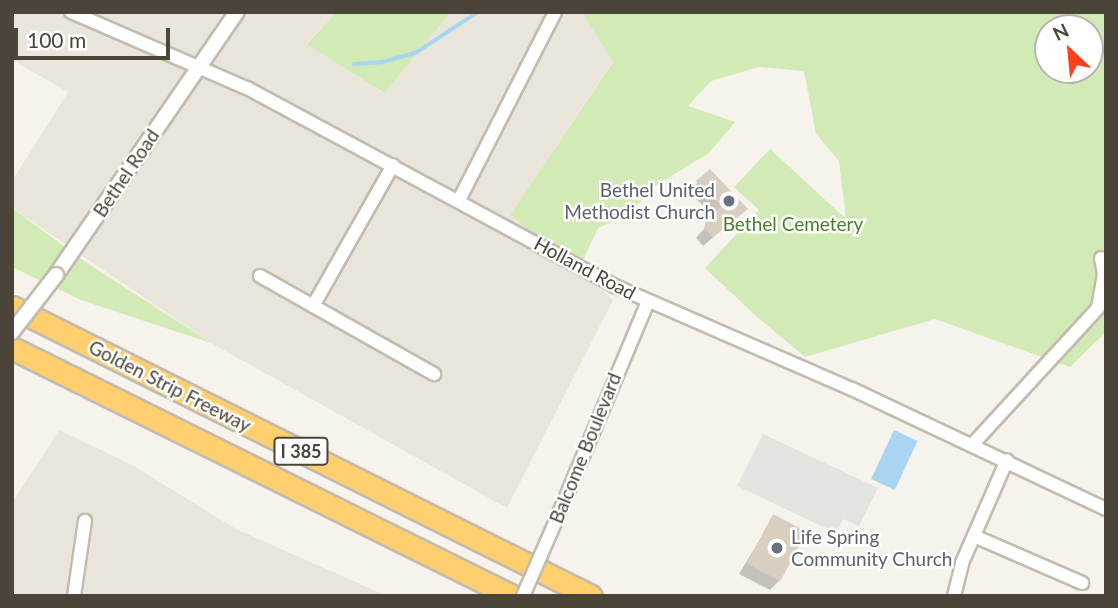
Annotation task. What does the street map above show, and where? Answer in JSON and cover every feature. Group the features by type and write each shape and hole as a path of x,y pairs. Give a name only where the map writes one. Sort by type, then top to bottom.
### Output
{"highway":[{"name":"Golden Strip Freeway","path":"12,307 591,596"},
{"name":"Golden Strip Freeway","path":"12,348 512,596"}],"street":[{"name":"Holland Road","path":"71,12 197,67 393,165 648,301 1007,460 1106,509"},
{"name":"Bethel Road","path":"12,332 56,275 237,12"},
{"path":"459,201 555,12"},
{"path":"313,306 393,165"},
{"path":"972,445 1098,308 1104,275 1101,258"},
{"path":"260,276 434,374"},
{"name":"Balcome Boulevard","path":"523,596 648,301"},
{"path":"954,596 974,536 1007,460"},
{"path":"74,596 85,521"},
{"path":"974,536 1082,583"}],"shaded area":[{"path":"12,12 336,12 307,43 383,93 451,12 582,12 613,61 510,215 613,300 507,508 211,343 12,208 12,181 68,92 12,60"},
{"path":"59,430 132,465 236,529 387,596 12,596 12,503"},
{"path":"763,434 878,488 859,526 843,519 836,533 737,486"}],"green space":[{"path":"336,12 451,12 384,93 307,44"},
{"name":"Bethel Cemetery","path":"582,12 1106,12 1106,332 1070,367 935,319 805,357 705,268 759,210 734,187 770,149 846,219 839,161 816,134 804,71 759,67 711,81 688,106 735,122 709,153 655,186 628,215 598,228 578,271 510,215 613,62"},
{"path":"12,208 84,261 211,343 81,300 12,267"}],"water":[{"path":"894,430 918,441 895,490 871,479"}],"building":[{"name":"Bethel United Methodist Church","path":"710,169 748,209 713,237 704,228 706,220 722,206 696,181"},
{"name":"Life Spring Community Church","path":"773,514 807,532 780,581 747,563"}],"waterway":[{"path":"354,64 383,62 417,52 478,12"},
{"path":"589,12 628,12"}],"place":[{"name":"Bethel United Methodist Church","path":"729,201"},
{"name":"Life Spring Community Church","path":"777,548"}]}
